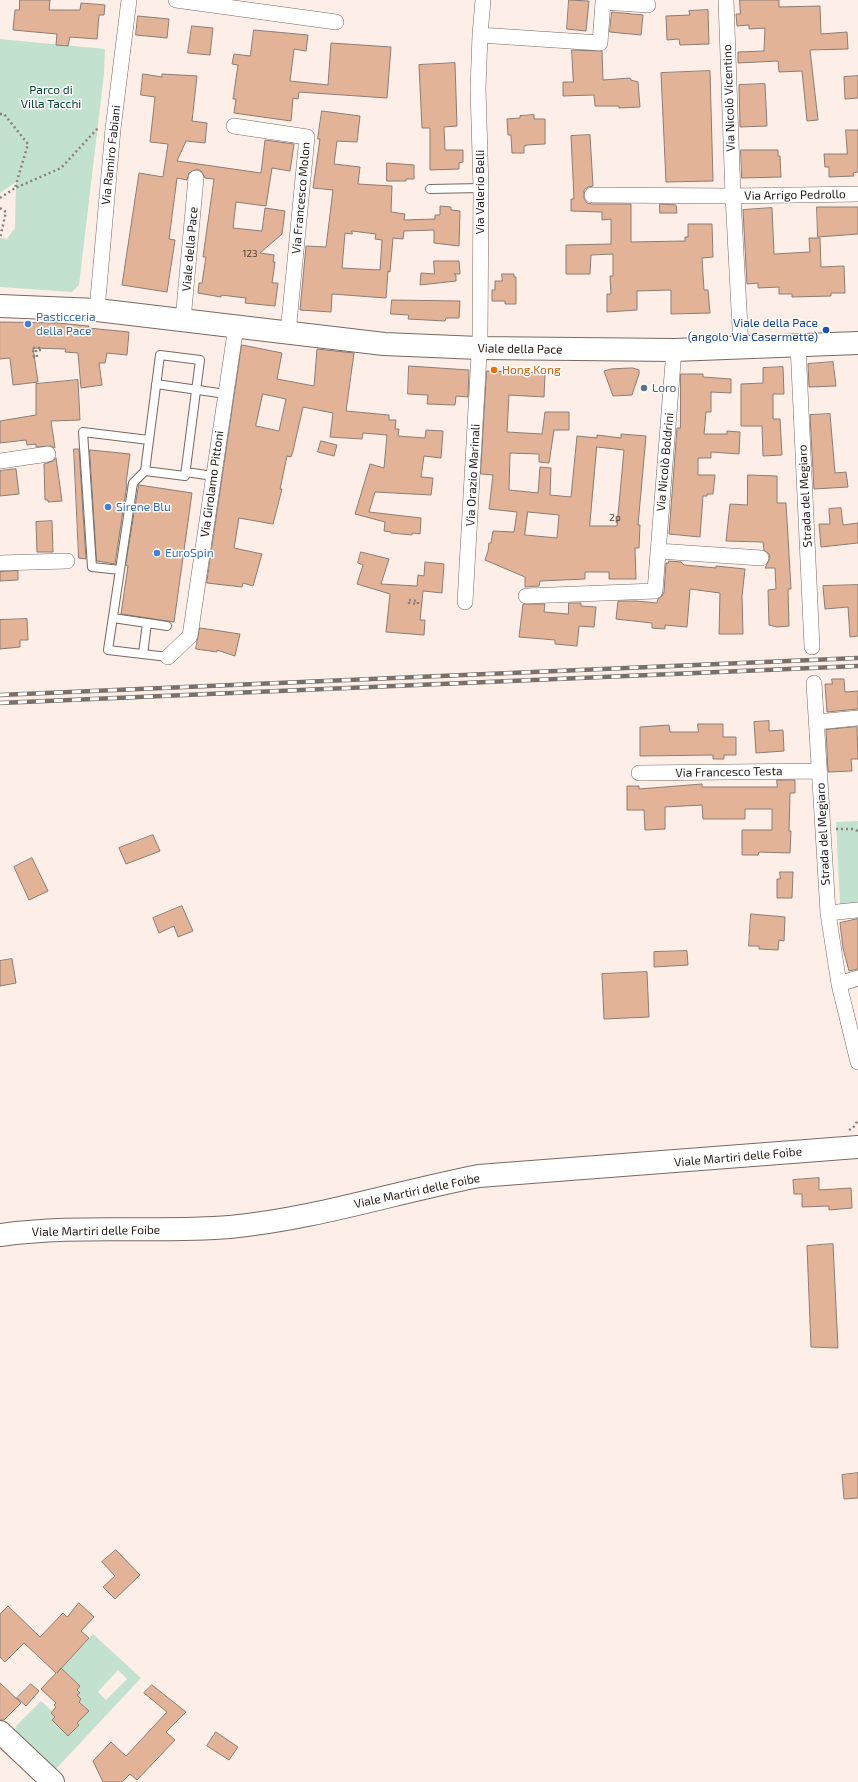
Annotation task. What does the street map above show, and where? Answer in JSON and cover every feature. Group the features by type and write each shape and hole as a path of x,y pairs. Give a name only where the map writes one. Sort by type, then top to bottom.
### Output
{"street":[{"name":"Via Ramiro Fabiani","path":"97,310 112,129 130,0"},
{"path":"176,0 336,22"},
{"name":"Via Valerio Belli","path":"479,348 480,188 478,89 483,0"},
{"name":"Via Nicolò Vicentino","path":"726,0 732,196 741,347"},
{"path":"480,35 600,43 603,2 648,5"},
{"name":"Via Francesco Molon","path":"234,126 307,137 288,333"},
{"name":"Viale della Pace","path":"183,320 196,178"},
{"name":"Via Arrigo Pedrollo","path":"732,196 858,194"},
{"path":"592,195 732,196"},
{"name":"Viale della Pace","path":"0,306 97,310 384,344 479,348 674,350 858,343"},
{"name":"Via Girolamo Pittoni","path":"168,657 190,636 236,326"},
{"name":"Strada del Megiaro","path":"798,345 812,647"},
{"name":"Via Orazio Marinali","path":"465,602 479,348"},
{"name":"Via Nicolò Boldrini","path":"526,596 655,591 674,350"},
{"path":"0,462 48,454"},
{"path":"658,551 761,558"},
{"path":"0,563 67,561"},
{"name":"Strada del Megiaro","path":"814,683 828,913 839,984 858,1062"},
{"path":"817,722 858,718"},
{"name":"Via Francesco Testa","path":"639,773 819,771"},
{"path":"828,913 858,910"},
{"path":"839,984 858,978"},
{"name":"Viale Martiri delle Foibe","path":"0,1235 73,1230 175,1229 230,1226 288,1219 433,1185 479,1176 858,1147"},
{"path":"0,1732 53,1782"}],"lane":[{"path":"430,189 480,188"},
{"path":"145,471 185,476 200,360 160,355 145,471 133,483 108,650 168,657"},
{"path":"156,384 226,394"},
{"path":"120,570 92,567 83,432 149,440"},
{"path":"186,472 213,476"},
{"path":"113,618 167,626"},
{"path":"142,654 147,623"}],"path":[{"path":"0,114 4,114 28,144 16,188"},
{"path":"0,198 16,188 61,168 98,128 112,129"},
{"path":"0,208 6,212 0,238"},
{"path":"33,348 41,348 41,350 36,350 37,357 34,357 33,348"},
{"path":"822,829 853,829 858,831"}],"green space":[{"name":"Parco di Villa Tacchi","path":"0,39 105,49 104,74 79,285 72,292 0,287 0,238 7,239 15,228 16,182 0,193"},
{"path":"858,821 858,903 840,904 836,822"},
{"path":"93,1634 141,1678 53,1772 14,1732 16,1726 41,1701 52,1711 51,1713 55,1717 52,1721 68,1736 79,1725 74,1720 83,1717 89,1711 79,1701 81,1699 77,1695 80,1693 77,1690 80,1686 61,1668","holes":["118,1670 127,1679 106,1700 98,1692"]}],"building":[{"path":"20,0 50,0 49,10 80,10 81,3 105,5 104,15 99,15 97,39 70,37 68,46 56,45 57,34 13,30 15,10 19,10"},
{"path":"569,0 589,1 586,31 567,29"},
{"path":"740,0 779,0 779,7 820,6 821,34 847,32 848,49 810,50 818,120 807,121 802,71 779,72 778,61 738,63 738,52 764,51 765,28 749,29 749,25 737,26 736,14 740,14"},
{"path":"708,10 709,44 680,45 679,39 667,40 666,16 690,15 689,11"},
{"path":"612,12 643,15 641,35 610,32"},
{"path":"138,16 169,19 167,38 136,35"},
{"path":"192,26 213,28 210,55 188,53"},
{"path":"254,30 308,35 306,51 294,49 290,81 328,85 331,43 391,47 387,98 299,92 298,99 293,98 291,121 234,113 236,99 233,99 238,65 232,64 234,54 250,56"},
{"path":"572,50 602,51 603,80 630,78 631,80 638,82 640,107 619,108 619,106 595,106 594,95 563,96 563,82 573,82"},
{"path":"455,63 457,126 444,127 445,150 463,150 463,162 459,163 459,169 430,170 430,128 422,128 419,65"},
{"path":"710,71 713,181 666,182 661,73"},
{"path":"143,74 162,77 162,74 197,76 192,121 207,123 205,143 186,141 177,161 261,173 265,140 294,144 290,171 272,168 266,206 236,202 233,228 262,231 265,208 285,211 282,234 260,253 274,255 273,262 275,262 272,283 278,283 275,306 245,303 246,298 221,295 221,297 198,293 199,283 202,283 206,257 203,257 214,179 205,178 201,171 197,169 189,173 187,180 177,178 169,239 175,240 167,292 122,285 139,173 163,177 168,144 150,142 155,97 141,95"},
{"path":"858,76 858,98 845,99 844,77"},
{"path":"765,84 767,126 740,127 739,85"},
{"path":"322,111 360,116 357,142 337,141 334,164 360,167 358,184 392,186 391,212 405,214 404,220 435,219 435,215 440,215 440,206 451,207 451,210 460,211 459,246 434,243 434,230 404,231 403,239 393,238 386,298 332,294 331,312 300,310 306,246 326,247 333,190 313,188 320,139 318,139","holes":["352,231 376,234 375,239 382,240 380,270 342,268 345,233 352,234"]},
{"path":"534,115 534,119 545,119 545,144 526,145 524,146 524,153 512,153 511,135 508,135 507,119"},
{"path":"846,130 858,130 858,172 853,173 854,176 829,177 829,167 825,167 824,154 847,154"},
{"path":"590,135 593,186 584,190 584,199 587,203 592,204 631,204 631,242 685,241 685,237 688,237 688,224 712,224 713,257 702,258 704,290 708,290 710,313 671,314 671,290 637,291 637,310 607,312 607,294 611,294 610,276 613,276 613,254 591,255 590,274 566,274 566,245 611,244 611,219 602,220 602,212 571,211 571,199 574,199 571,136"},
{"path":"741,150 778,150 778,156 780,156 781,177 742,178"},
{"path":"387,163 414,165 414,179 406,179 406,181 387,181"},
{"path":"660,204 676,205 677,213 660,213"},
{"path":"817,207 858,207 858,234 818,237"},
{"path":"772,208 774,254 810,252 809,238 820,238 821,267 844,266 845,293 831,293 831,296 792,297 792,294 779,294 779,287 758,288 758,283 747,284 743,210"},
{"path":"434,261 459,261 460,274 454,274 456,275 456,281 420,285 421,273 434,274"},
{"path":"502,274 514,274 514,277 516,277 516,304 505,304 505,301 492,301 492,290 495,290 495,281 502,281"},
{"path":"392,300 460,301 459,318 446,318 445,321 408,319 409,315 391,314"},
{"path":"0,322 57,323 129,332 127,355 107,353 105,363 99,363 102,385 81,388 78,353 65,352 66,349 33,348 38,382 13,385 10,358 0,359"},
{"path":"242,345 282,353 277,379 314,386 317,349 354,353 346,411 389,415 389,420 396,420 395,429 399,429 398,436 425,438 426,430 443,431 441,458 424,456 421,477 433,478 431,495 375,492 369,512 421,518 420,534 412,533 412,535 391,533 384,531 385,522 355,514 370,464 384,468 387,435 363,433 362,439 330,437 333,413 303,407 293,451 291,457 287,456 280,489 282,489 273,524 239,518 234,548 262,554 253,586 243,583 242,587 207,583","holes":["263,394 286,399 279,431 256,426"]},
{"path":"833,362 836,386 809,387 808,364"},
{"path":"409,366 469,370 468,397 456,396 455,405 427,404 428,395 408,394"},
{"path":"783,367 784,394 773,394 773,419 780,419 782,455 763,456 762,426 741,426 741,384 763,383 763,368"},
{"path":"633,368 639,370 639,374 632,395 613,396 604,371 611,369"},
{"path":"487,371 545,373 544,397 509,395 507,432 542,434 545,412 569,412 569,430 554,430 549,463 539,462 539,454 510,453 509,490 538,493 540,467 551,468 550,495 571,497 577,436 597,438 597,435 621,438 621,434 646,436 638,525 640,525 639,548 635,548 636,579 609,579 609,572 585,572 585,579 540,581 539,586 525,587 525,577 485,560 489,543 491,543 493,531 514,532 517,512 489,509 493,475 481,474","holes":["597,447 624,450 617,526 590,526","528,512 559,515 557,538 525,535"]},
{"path":"681,374 703,374 703,377 731,379 731,393 711,392 711,412 706,412 704,434 727,434 727,431 740,432 739,454 711,452 711,458 698,458 698,475 715,475 713,494 703,496 700,537 669,534 677,428 680,428"},
{"path":"78,380 80,420 51,421 55,448 51,446 36,447 36,444 27,445 26,440 0,443 0,421 36,415 36,384"},
{"path":"830,414 835,473 846,472 848,487 814,489 810,415"},
{"path":"321,441 337,445 334,456 318,452"},
{"path":"74,449 79,449 86,559 79,558"},
{"name":"Sirene Blu","path":"90,450 130,454 115,564 97,561"},
{"path":"56,458 62,501 48,502 48,500 45,500 44,464 53,461"},
{"path":"16,469 19,494 0,496 0,471"},
{"path":"748,475 777,476 777,503 786,503 791,589 788,589 789,626 777,627 769,625 768,590 776,589 775,568 765,568 770,558 769,554 764,550 763,542 726,541 730,504 747,505"},
{"name":"EuroSpin","path":"139,485 192,493 174,622 121,614 128,566 126,565"},
{"path":"841,508 843,525 858,523 858,543 821,547 819,524 830,524 829,509"},
{"path":"52,521 53,552 37,552 36,522"},
{"path":"361,552 389,559 381,584 417,586 418,575 424,576 425,562 444,564 442,593 423,591 420,620 425,620 424,635 386,632 390,594 357,584 363,565 358,563"},
{"path":"669,561 681,562 684,565 745,569 742,596 743,634 719,634 720,593 690,589 687,627 665,625 665,629 652,628 652,623 616,619 618,601 657,603 658,599 664,592 666,563"},
{"path":"18,571 18,580 0,581 0,572"},
{"path":"858,585 858,636 850,637 848,607 825,609 823,586"},
{"path":"569,603 581,603 581,606 596,607 594,627 579,626 577,646 555,644 555,640 519,637 523,604 545,604 544,612 568,614"},
{"path":"27,619 28,640 20,640 20,647 0,649 0,620"},
{"path":"200,628 240,634 235,656 217,650 217,652 196,649"},
{"path":"832,679 844,679 845,692 858,691 858,709 827,712 825,684 832,684"},
{"path":"769,721 769,731 783,730 784,751 756,753 754,722"},
{"path":"698,724 723,724 723,737 736,737 736,755 724,755 724,759 713,759 713,755 640,756 640,727 669,725 670,732 698,732"},
{"path":"857,727 858,759 851,759 852,771 828,772 826,730"},
{"path":"777,780 795,780 795,793 790,793 790,853 759,852 758,855 742,855 742,830 772,830 772,809 745,809 745,819 703,819 702,805 665,807 665,829 645,830 644,810 627,810 627,786 639,786 639,789 702,784 702,787 777,787"},
{"path":"153,835 160,851 126,864 119,848"},
{"path":"32,858 48,891 29,900 14,867"},
{"path":"780,872 793,872 792,898 777,898 777,879 780,879"},
{"path":"182,906 193,931 178,937 174,926 159,933 153,918"},
{"path":"751,914 785,917 784,941 779,940 778,950 759,949 759,946 749,946"},
{"path":"858,919 858,969 849,971 843,948 840,923"},
{"path":"687,951 688,965 654,967 654,952"},
{"path":"12,959 16,983 0,986 0,961"},
{"path":"647,972 649,1017 604,1019 602,974"},
{"path":"819,1178 819,1190 851,1188 852,1208 829,1210 829,1206 802,1207 802,1194 794,1194 793,1180"},
{"path":"833,1244 838,1348 811,1347 807,1246"},
{"path":"858,1473 858,1498 844,1499 842,1475"},
{"path":"116,1550 140,1575 115,1599 103,1587 115,1576 102,1562"},
{"path":"79,1603 94,1617 81,1631 89,1638 61,1668 80,1686 77,1690 80,1693 77,1695 81,1699 79,1702 89,1711 77,1723 79,1725 68,1736 52,1720 55,1717 51,1713 56,1707 54,1705 56,1703 41,1689 56,1673 24,1643 5,1662 0,1657 0,1614 8,1606 40,1637 63,1613 67,1617"},
{"path":"0,1683 21,1703 4,1720 0,1720"},
{"path":"31,1684 39,1691 26,1706 17,1698"},
{"path":"152,1685 186,1712 166,1732 175,1740 137,1780 130,1774 122,1782 103,1782 93,1761 111,1742 126,1756 167,1712 144,1693"},
{"path":"216,1732 238,1747 229,1760 207,1746"}],"railway":[{"path":"0,695 858,658"},
{"path":"0,703 858,666"}],"place":[{"name":"Pasticceria della Pace","path":"28,324"},
{"name":"Viale della Pace (angolo Via Casermette)","path":"826,330"},
{"name":"Hong Kong","path":"494,370"},
{"name":"Loro","path":"644,388"},
{"name":"Sirene Blu","path":"108,507"},
{"name":"EuroSpin","path":"157,553"}]}
